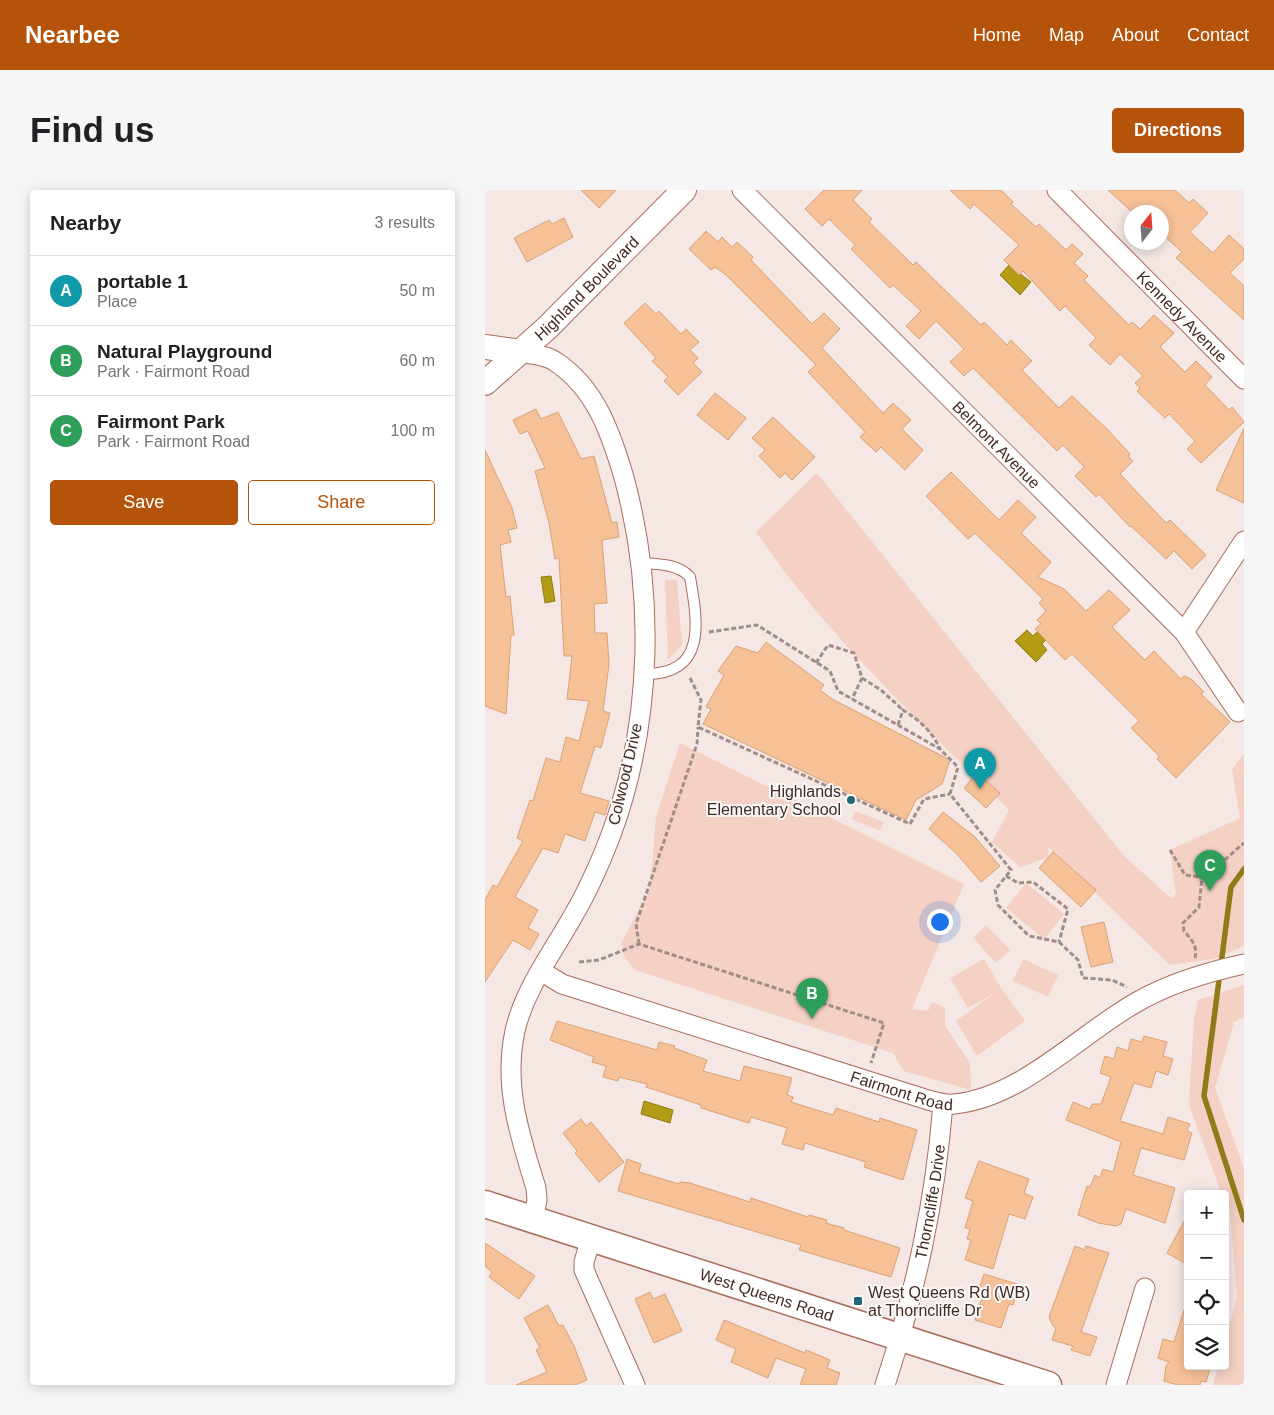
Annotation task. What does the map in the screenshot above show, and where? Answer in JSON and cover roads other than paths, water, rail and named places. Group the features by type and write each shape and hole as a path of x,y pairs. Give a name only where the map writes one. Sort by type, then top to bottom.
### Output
{"main road":[{"name":"West Queens Road","path":"485,1204 1048,1385"}],"street":[{"name":"Highland Boulevard","path":"485,383 521,352 684,190"},
{"name":"Belmont Avenue","path":"742,190 1184,632 1238,712"},
{"name":"Kennedy Avenue","path":"1057,190 1244,379"},
{"path":"485,347 521,352"},
{"name":"Colwood Drive","path":"521,352 555,361 581,385 599,409 613,441 631,505 642,563 644,674 630,769 612,832 594,877 541,971 524,1005 516,1029 510,1080 515,1118 536,1188 537,1200 533,1220"},
{"path":"1184,632 1244,541"},
{"name":"Fairmont Road","path":"541,971 562,984 943,1104 953,1104 989,1096 1030,1075 1109,1018 1200,968 1244,964"},
{"name":"Thorncliffe Drive","path":"885,1385 900,1338 929,1222 938,1162 943,1104"},
{"path":"591,1238 583,1262 584,1270 635,1385"},
{"path":"1117,1385 1145,1288"}],"lane":[{"path":"642,563 678,568 690,577 695,635 692,650 676,670 661,675 644,674"}],"waterway":[{"path":"1244,869 1231,887 1204,1096 1244,1220"}],"place":[{"name":"portable 1","path":"980,789"},
{"name":"Highlands Elementary School","path":"851,800"},
{"name":"Fairmont Park","path":"1210,891"},
{"name":"Natural Playground","path":"812,1019"},
{"name":"West Queens Rd (WB) at Thorncliffe Dr","path":"858,1301"}]}
